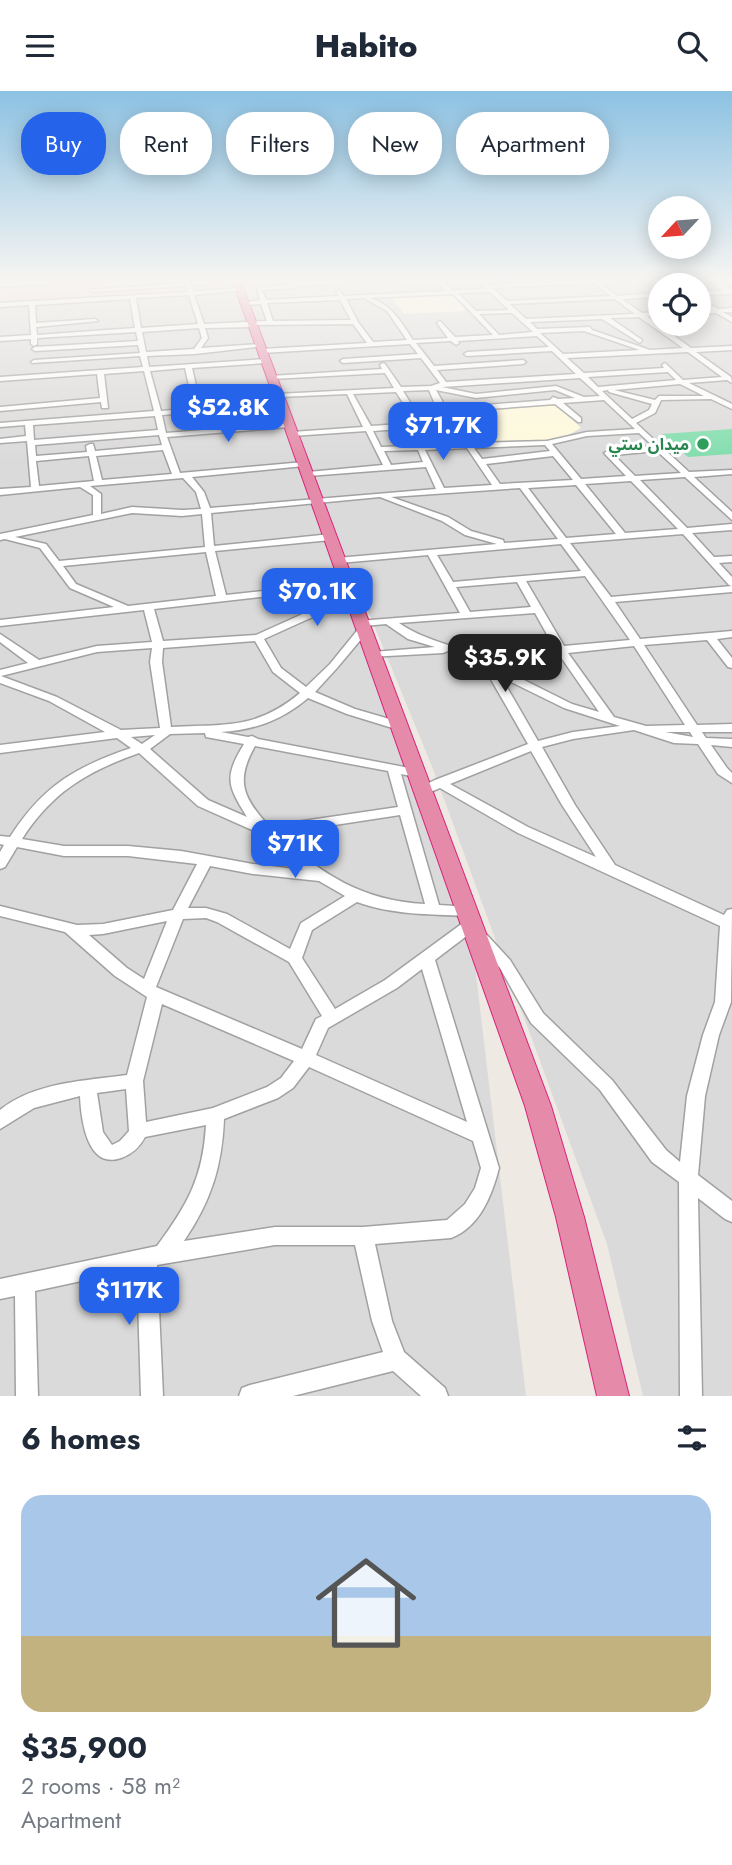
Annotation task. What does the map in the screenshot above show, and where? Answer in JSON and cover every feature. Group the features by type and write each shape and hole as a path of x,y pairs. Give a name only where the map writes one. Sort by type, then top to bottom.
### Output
{"highway":[{"path":"263,340 270,372 340,560 339,586 363,626 399,726 427,782 471,922 538,1106 570,1217 613,1396"}],"street":[{"path":"31,377 34,340"},
{"path":"140,340 166,447 181,475 202,492 210,551 222,600"},
{"path":"159,368 177,364 198,350 204,340"},
{"path":"323,340 330,352 343,361 349,373"},
{"path":"0,425 208,409 270,372 327,346 434,340"},
{"path":"454,340 478,365"},
{"path":"544,340 580,375 599,388 655,402 664,398 714,398"},
{"path":"612,340 651,352 681,382 732,407"},
{"path":"639,340 660,352"},
{"path":"676,340 731,379"},
{"path":"411,341 434,368 438,387 435,398 498,487"},
{"path":"35,349 141,343"},
{"path":"95,345 96,357"},
{"path":"597,346 626,372"},
{"path":"561,356 732,348"},
{"path":"467,354 554,349"},
{"path":"34,362 198,350 270,372 349,391 670,370"},
{"path":"513,351 537,377"},
{"path":"343,361 423,356"},
{"path":"379,359 421,425"},
{"path":"434,368 523,362"},
{"path":"188,366 198,410"},
{"path":"0,379 188,366 270,372 387,371"},
{"path":"100,372 106,417"},
{"path":"599,388 731,379"},
{"path":"438,387 476,396 559,389 583,400"},
{"path":"599,388 640,431 731,516"},
{"path":"538,389 578,420"},
{"path":"349,391 388,467"},
{"path":"445,410 606,398"},
{"path":"0,409 104,400"},
{"path":"632,422 652,411 655,402"},
{"path":"43,422 69,403"},
{"path":"208,409 211,431"},
{"path":"117,416 123,435"},
{"path":"29,423 35,489"},
{"path":"0,441 454,423"},
{"path":"378,449 547,443 592,433 640,431"},
{"path":"88,438 99,483"},
{"path":"547,443 622,535"},
{"path":"31,459 166,447"},
{"path":"420,447 441,490"},
{"path":"659,448 608,454 685,531 732,583"},
{"path":"479,462 555,453"},
{"path":"0,492 181,475 428,464"},
{"path":"1,537 140,510 182,513 317,499 732,472"},
{"path":"81,485 97,494 97,518"},
{"path":"522,485 608,600 722,771 732,779"},
{"path":"377,495 445,519 468,533 509,545"},
{"path":"340,560 732,527"},
{"path":"1,537 43,546 73,586 130,610"},
{"path":"58,564 331,537"},
{"path":"431,552 467,615"},
{"path":"712,560 732,559"},
{"path":"450,585 589,573"},
{"path":"520,579 561,650 610,719"},
{"path":"0,624 339,586"},
{"path":"0,673 97,649 258,638 322,609 339,586"},
{"path":"608,600 732,589"},
{"path":"0,865 6,841 39,804 67,781 106,761 142,749 158,740 166,731 156,662 158,645 149,608"},
{"path":"0,749 119,734 254,725 281,712 306,691 341,659 363,626 388,621 538,610"},
{"path":"388,621 415,639 453,649 555,701 674,739 732,743"},
{"path":"373,655 453,649 561,650 732,634"},
{"path":"710,636 732,665"},
{"path":"0,637 36,663"},
{"path":"258,638 278,671 306,691 345,709 399,726"},
{"path":"480,649 569,805 610,868"},
{"path":"0,679 53,699 119,734 142,749 203,803 266,831 405,810"},
{"path":"427,782 535,743 579,734 640,729 732,728"},
{"path":"185,730 253,740 393,768 535,836 731,921 728,984 711,1035 696,1096 688,1179 691,1396"},
{"path":"253,740 237,768 237,783 247,806 266,831 318,877"},
{"path":"393,768 433,908"},
{"path":"6,841 56,851 128,851 318,877 357,895 392,906 433,908 471,922 505,964 537,1018 606,1085 659,1156 732,1213"},
{"path":"88,1089 92,1130 108,1153 131,1144 138,1131 134,1081 152,993 177,914 205,860"},
{"path":"294,958 306,926 357,895"},
{"path":"0,911 75,931 103,929 177,914 206,913 222,918 294,958 331,1017"},
{"path":"138,1131 215,1115 272,1093 288,1083 306,1058 322,1024 428,959 471,922"},
{"path":"75,931 121,972 152,993 481,1136"},
{"path":"0,1289 155,1255 275,1236 363,1236 451,1229 472,1210 484,1191 490,1168 428,959"},
{"path":"0,1121 25,1102 134,1081"},
{"path":"152,1396 155,1255 186,1223 205,1187 211,1165 215,1115"},
{"path":"363,1236 382,1321 396,1359 437,1396"},
{"path":"25,1284 27,1396"},
{"path":"250,1396 277,1393 396,1359"}],"shaded area":[{"path":"0,340 257,340 470,924 526,1396 0,1396"},
{"path":"263,340 732,340 732,1396 643,1396 607,1244 433,769 342,547"},
{"path":"557,405 581,428 561,439 473,442 455,412"}],"green space":[{"name":"ميدان ستي","path":"732,429 732,454 688,457 662,434"}],"place":[{"name":"ميدان ستي","path":"703,444"}]}
